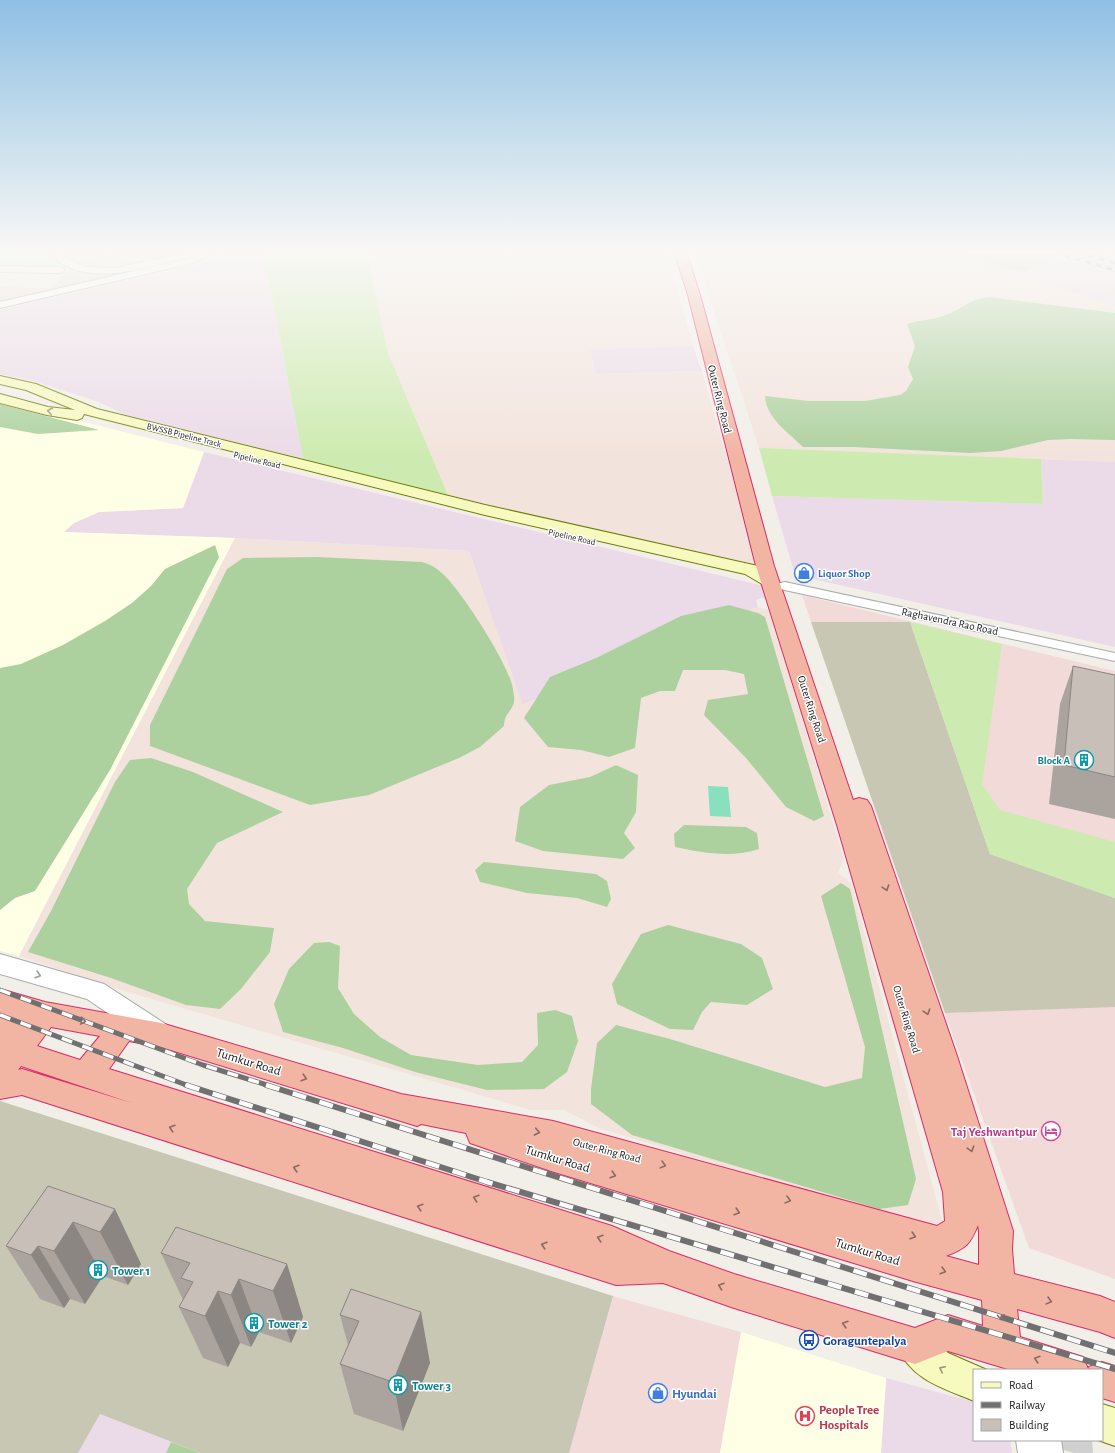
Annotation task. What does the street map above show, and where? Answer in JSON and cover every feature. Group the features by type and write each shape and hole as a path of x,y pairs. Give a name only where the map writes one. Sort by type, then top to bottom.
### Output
{"highway":[{"name":"Outer Ring Road","path":"402,1107 553,1135 936,1242 949,1239 959,1230 963,1215 959,1192 777,583 728,431 701,322"},
{"name":"Outer Ring Road","path":"712,322 775,554 777,583 942,1056 996,1231 998,1287 1003,1349"},
{"name":"Tumkur Road","path":"22,1007 161,1035 402,1107 551,1156 913,1264 1100,1314 1115,1320"},
{"path":"22,1007 4,1049 612,1242 664,1266 734,1291 915,1346 948,1333 1067,1369"},
{"path":"86,1074 123,1028"},
{"path":"0,1086 22,1082 616,1268 664,1266"},
{"path":"1103,1380 1114,1384"}],"main road":[{"name":"BWSSB Pipeline Track","path":"0,380 31,387 92,412 393,488"},
{"name":"Pipeline Road","path":"0,398 47,410 82,416 399,495 712,565 751,570 777,583"},
{"name":"Pipeline Road","path":"393,488 712,565"},
{"path":"915,1346 936,1366 973,1383"},
{"path":"1103,1423 1115,1427"}],"street":[{"name":"Raghavendra Rao Road","path":"777,583 1115,657"},
{"path":"0,964 95,992 161,1035"},
{"path":"1030,1441 1032,1453"},
{"path":"1047,1441 1049,1453"}],"shaded area":[{"path":"0,322 277,322 303,459 132,418 99,402 34,381 0,374"},
{"path":"381,322 686,322 693,346 590,349 595,374 702,371 759,570 448,495 388,353"},
{"path":"717,322 1115,322 1115,462 759,448"},
{"path":"693,346 702,371 595,374 590,349"},
{"path":"0,401 204,452 183,508 99,512 74,523 64,532 235,538 19,956 0,951"},
{"path":"204,452 764,586 768,599 761,598 756,600 758,607 522,705 469,551 235,538 63,532 74,523 99,512 183,508"},
{"path":"1041,459 1115,462 1115,647 795,575 772,496 1043,504"},
{"path":"235,538 469,551 523,705 758,607 769,610 844,859 838,873 851,883 943,1224 935,1232 599,1128 564,1110 531,1110 128,992 19,956"},
{"path":"802,595 1115,671 1115,898 990,854 910,622 811,622"},
{"path":"811,622 910,622 990,854 1115,898 1115,1007 945,1013"},
{"name":"Taj Yeshwantpur","path":"1115,1007 1115,1279 1029,1248 945,1013"},
{"path":"0,1101 613,1296 569,1453 200,1453 100,1414 78,1453 0,1453"},
{"name":"Hyundai","path":"613,1296 741,1332 720,1453 569,1453"},
{"name":"People Tree Hospitals","path":"741,1332 886,1378 881,1453 720,1453"},
{"path":"886,1378 973,1402 973,1441 1010,1441 1012,1453 881,1453"},
{"path":"100,1414 171,1442 166,1453 78,1453"},
{"path":"1056,1441 1092,1441 1093,1453 1074,1453 1057,1448"}],"green space":[{"path":"277,322 381,322 388,353 448,495 303,459"},
{"path":"916,322 1115,322 1115,440 1048,440 1001,451 970,453 854,447 803,447 779,424 769,411 765,396 809,401 865,401 900,395 906,391 913,379 908,367 915,346 907,324"},
{"path":"0,404 99,430 38,434 0,427"},
{"path":"759,448 1041,459 1043,504 772,496"},
{"path":"215,545 219,557 110,770 35,891 15,898 0,910 0,668 21,664 63,645 105,621 132,603 151,586 165,569"},
{"path":"317,557 422,562 433,566 441,572 461,595 484,629 510,678 514,700 512,707 505,718 504,726 480,747 459,758 369,795 310,805 150,746 150,725 227,569 243,558"},
{"path":"729,605 758,613 765,617 824,816 814,821 786,807 746,758 704,715 708,700 748,694 744,674 725,670 683,670 675,691 660,691 641,698 635,748 609,757 581,750 548,747 524,718 550,677 596,658 681,616"},
{"path":"910,622 1002,644 982,784 1000,810 1115,842 1115,898 990,854"},
{"path":"151,758 193,772 283,812 217,843 187,889 189,904 205,921 274,928 270,952 241,989 220,1009 186,1005 111,978 28,952 51,911 115,782 130,760"},
{"path":"616,765 638,775 636,812 624,833 635,848 623,859 543,851 515,841 520,807 549,785 590,777"},
{"path":"708,786 728,787 731,817 710,816"},
{"path":"684,825 746,827 757,833 759,849 749,852 717,854 675,847 674,834"},
{"path":"484,862 596,874 607,881 611,899 607,907 577,898 527,893 480,882 475,870"},
{"path":"841,883 850,889 916,1179 908,1205 879,1209 632,1135 591,1104 591,1089 597,1043 616,1025 670,1039 825,1087 862,1078 865,1047 821,896"},
{"path":"668,925 741,944 762,958 773,989 747,1005 711,1002 702,1012 693,1030 670,1029 617,1004 612,984 641,934"},
{"path":"329,942 340,946 338,988 354,1014 380,1037 411,1055 478,1065 522,1062 538,1045 537,1013 555,1010 572,1016 578,1041 567,1072 544,1089 487,1090 415,1072 343,1048 283,1032 274,1004 289,969 314,943"},
{"path":"171,1442 200,1453 166,1453"}],"building":[{"path":"1073,666 1115,675 1115,777 1064,765"},
{"path":"48,1186 115,1209 100,1232 73,1222 54,1251 38,1246 31,1255 6,1246"},
{"path":"176,1227 287,1264 273,1291 239,1279 231,1295 218,1291 205,1316 179,1307 193,1282 181,1278 190,1263 161,1253"},
{"path":"351,1289 421,1312 393,1382 340,1364 359,1321 340,1315"}],"railway":[{"path":"0,990 203,1065 270,1086"},
{"path":"0,1015 188,1086"},
{"path":"266,1085 1115,1353"},
{"path":"188,1086 487,1182 1115,1369"}],"place":[{"name":"Liquor Shop","path":"804,573"},
{"name":"Block A","path":"1084,760"},
{"name":"Taj Yeshwantpur","path":"1051,1131"},
{"name":"Tower 1","path":"98,1270"},
{"name":"Tower 2","path":"254,1323"},
{"name":"Goraguntepalya","path":"809,1340"},
{"name":"Tower 3","path":"398,1385"},
{"name":"Hyundai","path":"658,1393"},
{"name":"People Tree Hospitals","path":"805,1416"}]}
